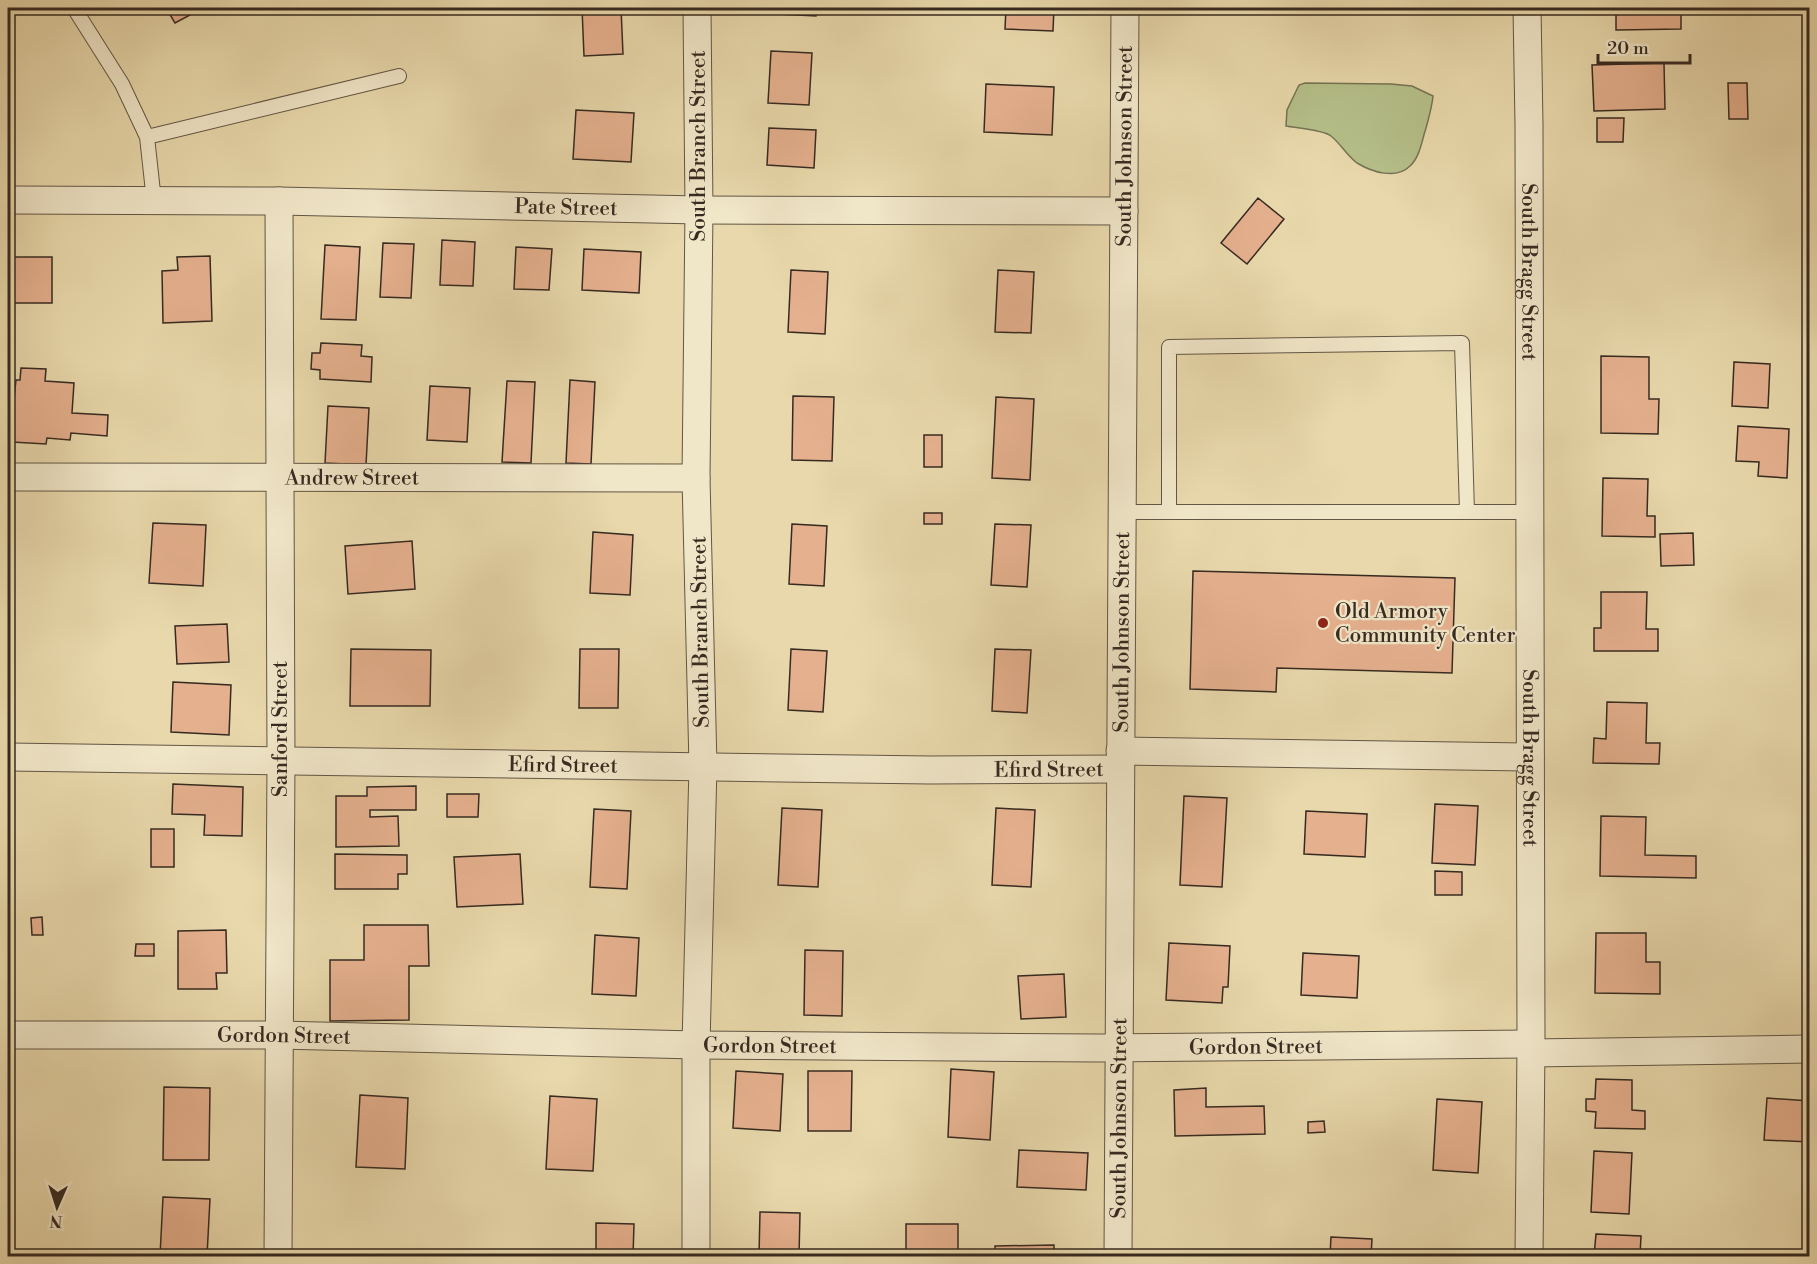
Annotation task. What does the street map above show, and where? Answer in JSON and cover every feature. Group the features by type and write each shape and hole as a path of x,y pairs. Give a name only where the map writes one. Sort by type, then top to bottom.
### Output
{"street":[{"name":"South Branch Street","path":"696,1257 696,1045 703,766 696,478 699,210 697,8"},
{"name":"South Johnson Street","path":"1118,1257 1125,8"},
{"name":"South Bragg Street","path":"1527,8 1530,125 1531,1048 1529,1257"},
{"name":"Pate Street","path":"8,200 279,201 699,210 1124,211"},
{"name":"Sanford Street","path":"278,1257 279,201"},
{"name":"Andrew Street","path":"8,477 696,478"},
{"name":"Efird Street","path":"8,757 930,770 1120,760 1530,757"},
{"name":"Gordon Street","path":"8,1035 278,1035 696,1045 1119,1048 1809,1048"}],"lane":[{"path":"74,8 122,84 147,137 154,201"},
{"path":"147,137 399,76"},
{"path":"1169,512 1169,347 1462,343 1467,512"},
{"path":"1122,512 1530,513"}],"green space":[{"path":"1305,83 1412,86 1433,96 1422,143 1410,166 1398,173 1377,172 1357,163 1328,134 1286,126 1287,110 1299,85"}],"building":[{"path":"166,8 203,8 175,23"},
{"path":"582,8 621,8 623,54 584,56"},
{"path":"778,8 816,8 816,16 778,14"},
{"path":"1006,8 1054,8 1053,31 1005,29"},
{"path":"1616,8 1681,8 1681,29 1616,30"},
{"path":"771,51 812,53 809,105 768,103"},
{"path":"1664,63 1665,109 1594,111 1592,65"},
{"path":"1728,83 1747,83 1748,119 1729,119"},
{"path":"986,84 1054,87 1052,135 984,132"},
{"path":"576,110 634,113 631,162 573,159"},
{"path":"1597,118 1624,118 1623,142 1597,142"},
{"path":"769,128 816,130 814,168 767,165"},
{"path":"1258,198 1284,219 1247,264 1221,243"},
{"path":"442,240 475,242 473,286 440,285"},
{"path":"383,243 414,244 411,298 380,297"},
{"path":"325,245 360,247 356,320 321,319"},
{"path":"516,247 552,249 549,290 514,289"},
{"path":"584,249 641,252 639,293 582,290"},
{"path":"210,256 212,321 163,323 162,271 178,270 177,257"},
{"path":"8,257 52,257 52,303 8,303"},
{"path":"791,270 828,272 825,334 788,332"},
{"path":"998,270 1034,272 1031,333 995,332"},
{"path":"321,343 362,345 361,356 372,357 371,382 320,379 320,370 311,369 312,353 320,353"},
{"path":"1601,356 1649,357 1649,399 1659,399 1658,434 1601,433"},
{"path":"1734,362 1770,364 1768,408 1732,406"},
{"path":"21,368 46,369 45,381 74,383 72,413 108,415 107,436 71,433 70,440 47,438 46,444 12,442 13,420 8,420 8,398 14,399 16,380 20,380"},
{"path":"570,380 595,382 591,464 566,463"},
{"path":"507,381 535,382 531,463 502,462"},
{"path":"430,386 470,388 467,442 427,440"},
{"path":"793,396 834,397 832,461 792,460"},
{"path":"996,397 1034,399 1030,480 992,478"},
{"path":"328,406 369,408 366,465 325,463"},
{"path":"1738,426 1789,429 1787,478 1758,476 1759,462 1736,461"},
{"path":"924,435 942,435 942,467 924,467"},
{"path":"1603,478 1648,479 1647,516 1655,516 1655,537 1602,536"},
{"path":"924,513 942,513 942,524 924,524"},
{"path":"153,523 206,525 203,586 149,583"},
{"path":"792,524 827,526 824,586 789,584"},
{"path":"995,524 1031,525 1027,587 991,585"},
{"path":"593,532 633,535 630,595 590,593"},
{"path":"1693,533 1694,565 1661,566 1660,534"},
{"path":"412,541 415,589 348,594 345,546"},
{"name":"Old Armory Community Center","path":"1193,571 1455,578 1452,673 1277,668 1276,692 1190,689"},
{"path":"1601,592 1647,592 1646,629 1658,629 1658,651 1594,651 1594,628 1601,628"},
{"path":"227,624 229,662 177,664 175,626"},
{"path":"351,649 431,650 430,706 350,706"},
{"path":"580,649 619,649 618,708 579,708"},
{"path":"791,649 827,651 823,712 788,710"},
{"path":"995,649 1031,650 1027,713 992,711"},
{"path":"173,682 231,685 229,735 171,732"},
{"path":"1607,702 1647,703 1646,743 1660,743 1659,764 1593,763 1594,738 1606,739"},
{"path":"173,784 243,787 242,836 204,835 205,815 172,814"},
{"path":"416,786 416,810 370,810 370,817 398,816 399,846 336,847 336,796 367,796 367,787"},
{"path":"447,794 479,794 478,817 447,817"},
{"path":"1184,796 1227,798 1222,887 1180,885"},
{"path":"1435,804 1478,806 1475,865 1432,863"},
{"path":"782,808 822,810 818,887 778,885"},
{"path":"996,808 1035,810 1031,887 992,885"},
{"path":"594,809 631,811 627,889 590,887"},
{"path":"1306,811 1367,814 1365,857 1304,854"},
{"path":"1601,816 1646,817 1645,855 1696,856 1696,878 1600,876"},
{"path":"151,829 174,829 174,867 151,867"},
{"path":"1809,835 1810,895 1807,895"},
{"path":"335,854 407,855 407,874 398,874 398,889 335,889"},
{"path":"520,854 523,904 457,907 454,857"},
{"path":"1435,871 1462,872 1462,895 1435,895"},
{"path":"42,917 43,935 32,935 31,918"},
{"path":"364,925 428,925 429,966 409,966 409,1020 330,1021 330,960 364,960"},
{"path":"226,930 227,973 216,973 217,989 178,989 178,931"},
{"path":"1596,933 1646,933 1646,962 1660,962 1660,994 1595,993"},
{"path":"595,935 639,938 636,996 592,994"},
{"path":"1810,941 1810,992 1807,991"},
{"path":"1169,943 1230,946 1228,987 1223,987 1222,1003 1166,1000"},
{"path":"136,944 154,944 154,956 135,956"},
{"path":"805,950 843,951 842,1016 804,1015"},
{"path":"1303,953 1359,956 1357,998 1301,995"},
{"path":"1064,974 1066,1017 1021,1019 1018,976"},
{"path":"951,1069 994,1072 990,1140 948,1137"},
{"path":"736,1071 783,1074 780,1131 733,1128"},
{"path":"808,1071 852,1071 851,1131 808,1131"},
{"path":"1596,1079 1632,1080 1632,1110 1645,1111 1645,1129 1595,1128 1596,1112 1586,1111 1586,1099 1595,1099"},
{"path":"164,1087 210,1088 209,1160 163,1160"},
{"path":"1206,1088 1206,1107 1264,1106 1265,1134 1175,1136 1174,1090"},
{"path":"360,1095 408,1098 405,1169 356,1167"},
{"path":"550,1096 597,1099 593,1171 546,1169"},
{"path":"1767,1098 1810,1101 1810,1142 1764,1140"},
{"path":"1437,1099 1482,1102 1478,1173 1433,1170"},
{"path":"1324,1121 1325,1132 1308,1133 1308,1122"},
{"path":"1019,1150 1088,1153 1086,1190 1017,1187"},
{"path":"1594,1151 1632,1153 1629,1214 1591,1212"},
{"path":"163,1197 210,1199 207,1256 160,1256"},
{"path":"760,1212 800,1213 799,1256 759,1256"},
{"path":"596,1223 634,1224 633,1256 596,1256"},
{"path":"906,1224 958,1224 958,1256 906,1256"},
{"path":"1596,1234 1641,1236 1640,1256 1594,1256"},
{"path":"1331,1237 1372,1239 1371,1256 1330,1256"},
{"path":"1054,1245 1054,1256 995,1256 995,1246"},
{"path":"317,1250 372,1253 372,1256 316,1256"}],"place":[{"name":"Old Armory Community Center","path":"1323,623"}]}
